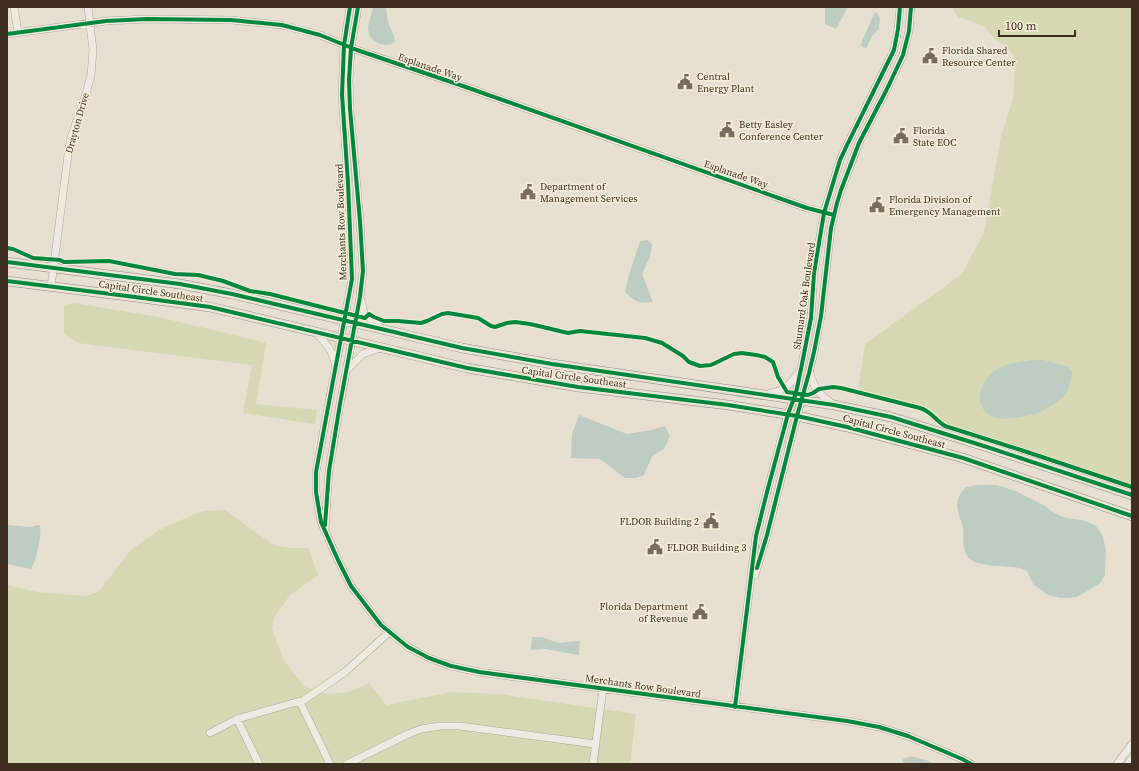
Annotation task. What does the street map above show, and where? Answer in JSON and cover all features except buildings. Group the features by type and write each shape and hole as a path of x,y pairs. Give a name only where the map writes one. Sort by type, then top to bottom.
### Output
{"main road":[{"name":"Capital Circle Southeast","path":"7,262 180,284 232,294 462,348 552,364 797,401 834,405 891,417 1132,495"},
{"name":"Capital Circle Southeast","path":"7,282 210,307 467,368 578,387 728,405 793,415 963,458 1132,516"}],"street":[{"path":"14,7 18,33"},
{"name":"Drayton Drive","path":"50,287 54,267 68,155 91,75 93,50 88,7"},
{"name":"Merchants Row Boulevard","path":"350,7 344,45 342,94 350,210 352,279 316,472 316,492 322,522 338,560 351,586 380,625 408,647 451,666 499,676 846,721 879,727 908,736 962,758 971,764"},
{"name":"Merchants Row Boulevard","path":"325,529 329,471 360,297 363,265 349,80 351,48 358,7"},
{"name":"Shumard Oak Boulevard","path":"797,401 796,393 811,318 814,273 824,213 840,160 894,50 900,7"},
{"name":"Shumard Oak Boulevard","path":"735,707 756,536 767,492 797,401 809,373 821,316 829,241 834,215 841,190 859,142 903,55 909,31 911,7"},
{"name":"Esplanade Way","path":"7,34 91,23 147,19 231,20 282,25 320,35 351,48 824,213 834,215"},
{"path":"350,210 359,209"},
{"path":"814,273 826,274"},
{"path":"360,297 364,313 381,329"},
{"path":"314,332 325,342 336,364"},
{"path":"346,370 363,354 380,348"},
{"path":"764,395 785,389 789,386 801,369"},
{"path":"809,373 816,391 834,405"},
{"path":"210,733 237,719 304,700 345,672 389,632"},
{"path":"593,764 603,689"},
{"path":"300,702 330,764"},
{"path":"237,719 259,764"},
{"path":"347,764 421,728 440,726 460,726 596,744"},
{"path":"1117,764 1132,744"},
{"path":"1128,764 1132,759"}],"green space":[{"path":"952,7 1132,7 1132,485 956,428 942,421 929,408 858,389 865,344 961,275 984,233 1001,136 1013,99 1015,66 1013,54 1005,45 995,39 985,27 958,17"},
{"path":"74,303 159,317 266,343 256,404 317,410 315,424 243,413 252,365 78,343 64,334 64,306"},
{"path":"225,510 274,545 291,548 308,548 318,575 290,595 275,616 272,629 284,661 305,687 327,694 349,692 369,683 387,706 452,692 498,694 636,714 630,764 7,764 7,585 37,592 86,596 98,592 131,550 159,530 197,513"}],"shaded area":[{"path":"373,7 386,7 388,22 395,42 387,45 378,43 371,38 368,29"},
{"path":"825,7 848,7 836,29 825,24"},
{"path":"875,12 880,18 879,29 872,36 867,47 865,48 861,46 861,44"},
{"path":"647,240 652,244 650,257 642,274 653,302 640,302 625,292 640,241"},
{"path":"1032,360 1044,360 1068,367 1072,373 1070,385 1064,396 1048,408 1034,414 1017,417 996,418 988,414 983,409 980,396 981,389 989,376 1002,366"},
{"path":"579,415 627,434 652,430 665,426 670,436 664,449 652,456 644,475 636,478 625,478 600,459 571,458 572,434"},
{"path":"978,485 997,485 1016,491 1045,506 1054,513 1066,518 1082,520 1095,525 1102,534 1106,549 1105,575 1100,583 1076,597 1060,598 1048,595 1033,584 1027,571 1014,567 984,565 972,561 966,554 963,528 957,503 961,493 966,487"},
{"path":"7,525 30,527 40,526 38,548 35,561 31,569 7,564"},
{"path":"532,637 542,637 558,643 580,641 579,655 545,649 531,650"},
{"path":"911,756 934,764 902,764 903,759"}],"cycle path":[{"path":"350,7 344,45 342,94 352,279 316,472 316,492 321,522 338,560 351,586 381,625 408,647 429,658 451,666 479,672 847,721 879,727 908,736 971,764"},
{"path":"325,525 329,471 360,297 363,271 349,80 351,48 358,7"},
{"path":"735,707 756,536 788,414 796,393 811,318 814,273 824,213 840,160 894,50 900,7"},
{"path":"757,568 767,535 814,352 821,316 831,228 837,203 859,143 903,55 909,31 911,7"},
{"path":"7,34 106,21 147,19 231,20 282,25 320,35 357,50 807,208 834,215"},
{"path":"7,248 13,249 33,258 60,260 64,262 109,261 175,274 198,275 223,281 250,291 270,294 365,318 369,314 384,321 421,323 448,313 478,318 495,327 515,322 568,333 580,331 645,338 662,343 683,356 689,362 700,366 711,365 734,354 742,353 756,355 765,357 773,362 778,377 787,392 808,395 819,389 833,387 924,409 945,426 1132,487"},
{"path":"7,262 180,284 232,294 462,348 552,364 834,405 891,417 1132,495"},
{"path":"7,281 210,307 467,368 578,387 728,405 797,416 847,427 963,458 1132,516"}],"place":[{"name":"Florida Shared Resource Center","path":"930,56"},
{"name":"Central Energy Plant","path":"685,82"},
{"name":"Betty Easley Conference Center","path":"727,130"},
{"name":"Florida State EOC","path":"901,136"},
{"name":"Department of Management Services","path":"528,192"},
{"name":"Florida Division of Emergency Management","path":"877,205"},
{"name":"FLDOR Building 2","path":"711,521"},
{"name":"FLDOR Building 3","path":"655,547"},
{"name":"Florida Department of Revenue","path":"700,612"}]}
